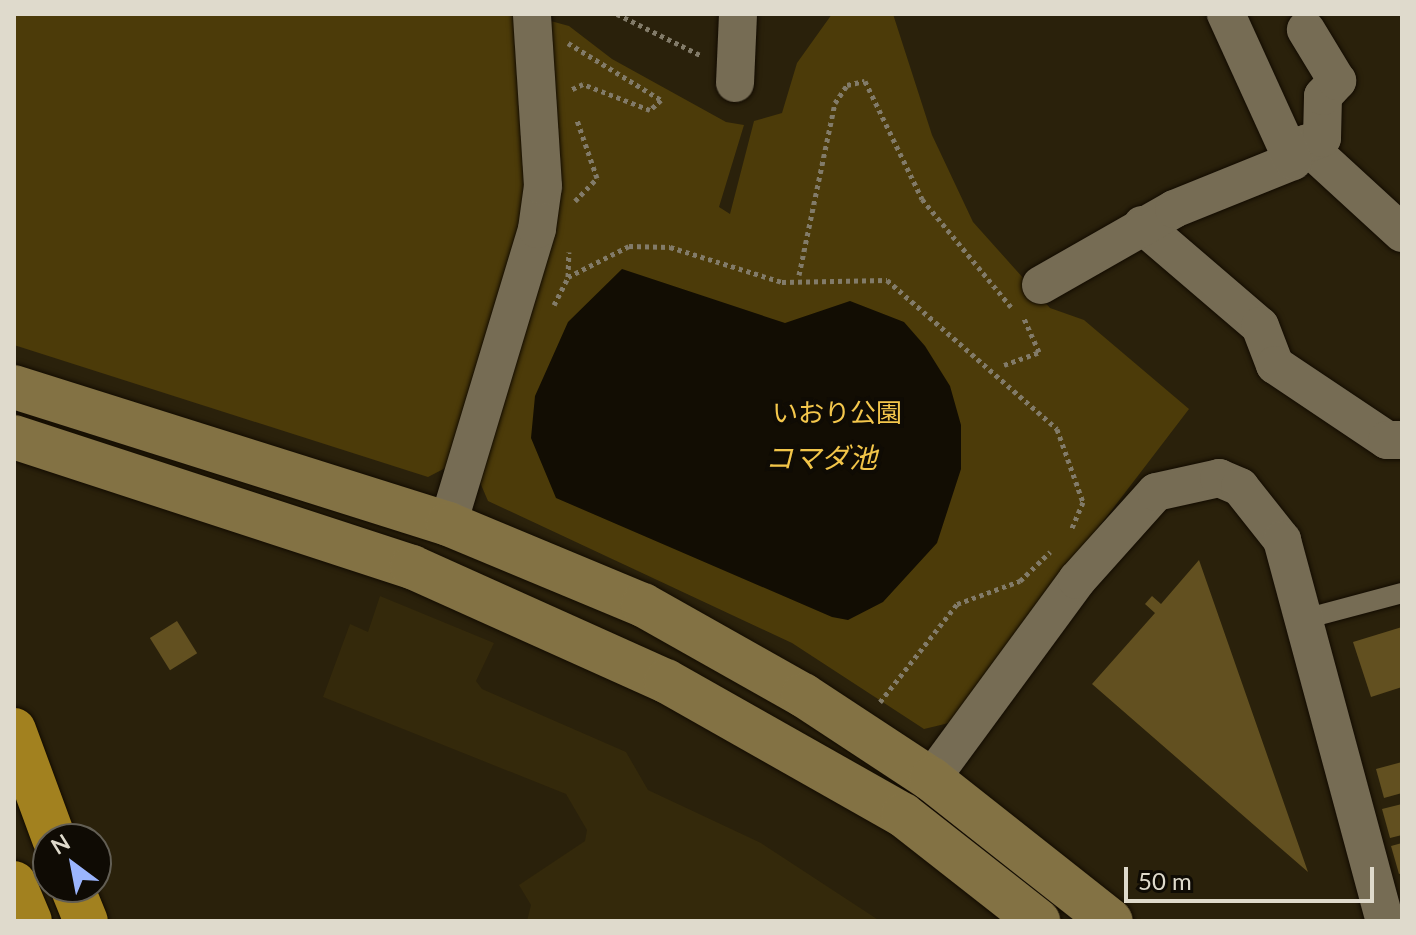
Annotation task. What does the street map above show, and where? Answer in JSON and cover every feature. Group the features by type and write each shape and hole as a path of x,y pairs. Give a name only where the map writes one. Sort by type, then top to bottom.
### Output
{"highway":[{"path":"14,730 48,823"},
{"path":"14,883 30,921"}],"street":[{"path":"734,77 738,14"},
{"path":"1226,14 1296,147 1402,233"},
{"path":"448,524 537,229 543,186 531,22"},
{"path":"1296,147 1322,138 1323,96 1337,81 1306,30"},
{"path":"1041,285 1142,225 1293,161 1296,147"},
{"path":"1142,225 1260,326 1275,365 1387,440 1402,440"},
{"path":"14,387 448,524 643,605 803,695 931,779 1111,921"},
{"path":"14,437 412,567 666,681 903,815 1038,921"},
{"path":"931,779 1077,580 1156,492 1176,483 1219,478 1240,487 1282,540 1308,618 1385,921"}],"lane":[{"path":"1308,618 1402,593"}],"path":[{"path":"617,14 734,77"},
{"path":"531,22 661,100 650,110 583,84 567,91 569,99"},
{"path":"799,275 835,103 847,85 865,81 922,199 1010,308 1031,324 1039,352 1004,365"},
{"path":"570,218 570,204 597,178 571,107"},
{"path":"549,315 568,277 569,246"},
{"path":"568,277 629,246 670,247 782,282 887,280 1057,429 1083,502 1068,535"},
{"path":"1010,308 1041,285"},
{"path":"875,708 957,604 1020,581 1059,544"}],"shaded area":[{"path":"380,596 494,643 476,681 482,689 626,752 648,790 761,843 880,921 527,921 531,905 519,885 585,841 587,830 566,794 323,697 350,624 368,632"}],"green space":[{"path":"14,14 517,14 527,203 453,464 428,477 14,345"},
{"name":"いおり公園","path":"832,14 893,14 932,135 973,222 1050,308 1084,320 1189,409 949,723 924,729 792,643 488,501 479,480 555,222 547,20 569,26 612,59 726,122 744,125 719,207 730,214 754,121 782,113 797,63"}],"water":[{"name":"コマダ池","path":"622,269 785,323 850,301 904,322 925,346 950,386 961,425 961,469 937,543 883,602 848,620 832,617 556,498 531,438 535,396 568,322"}],"building":[{"path":"1199,560 1308,872 1092,684 1155,613 1145,604 1152,596 1161,604"},
{"path":"177,621 197,653 170,670 150,638"},
{"path":"1402,627 1402,687 1371,697 1353,642"},
{"path":"1402,762 1402,793 1384,798 1376,769"},
{"path":"1402,804 1402,835 1390,838 1382,809"},
{"path":"1402,843 1402,873 1399,874 1391,846"}]}
